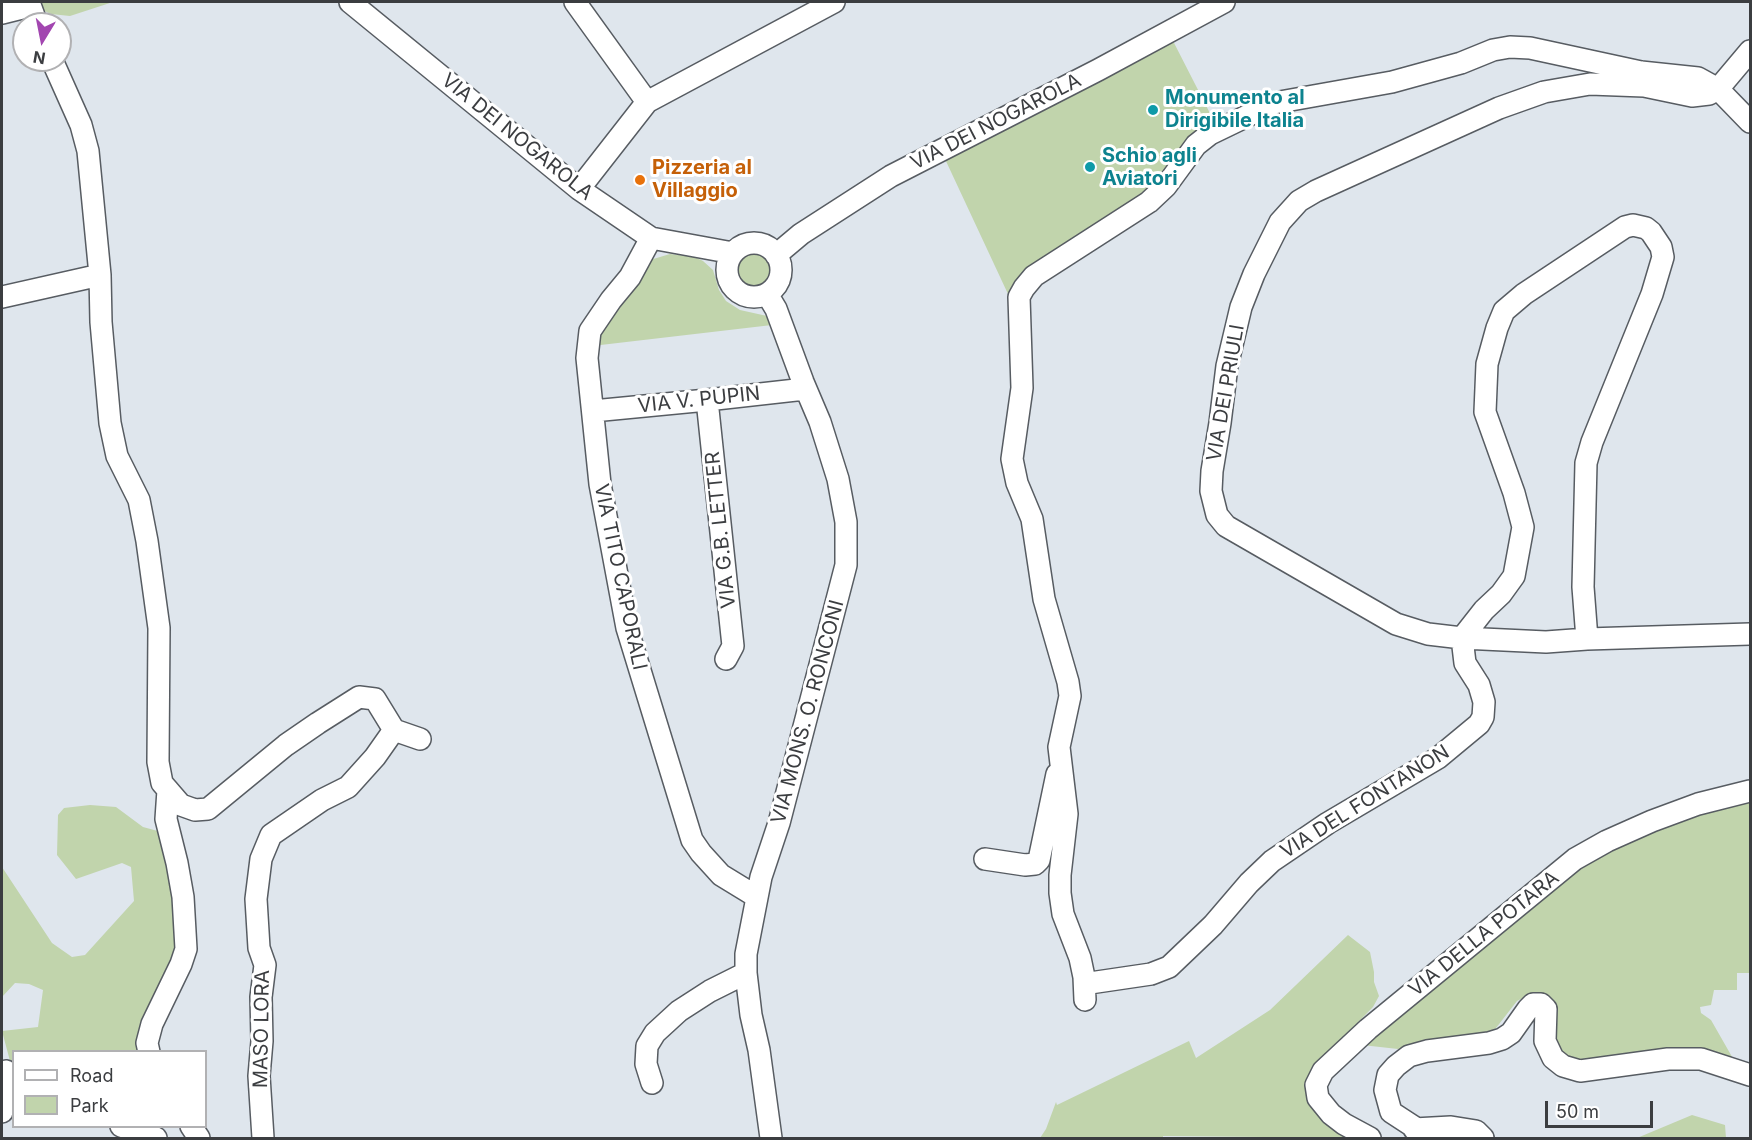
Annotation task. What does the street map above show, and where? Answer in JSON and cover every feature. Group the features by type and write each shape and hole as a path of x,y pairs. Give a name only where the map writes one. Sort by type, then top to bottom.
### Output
{"street":[{"name":"VIA DEI NOGAROLA","path":"350,2 579,189 651,238 733,253"},
{"path":"575,2 647,102"},
{"path":"579,189 647,102 834,2"},
{"name":"VIA DEI NOGAROLA","path":"776,255 801,234 891,176 1098,70 1224,2"},
{"path":"2,13 32,10"},
{"path":"985,859 1025,865 1035,864 1039,860 1060,759 1059,747 1070,696 1068,681 1044,599 1032,519 1017,483 1012,459 1022,388 1019,297 1034,276 1113,223 1149,202 1166,186 1196,145 1210,134 1274,103 1392,82 1461,63 1493,50 1510,47 1530,48 1641,72 1698,78 1718,89 1750,122"},
{"path":"1718,89 1750,51"},
{"path":"57,72 81,125 88,152 100,274 101,322 110,423 117,456 139,500 147,541 158,617 160,658 158,762 162,783 181,805 195,810 208,809 286,746 359,698 375,699 394,730 420,739"},
{"name":"VIA DEI PRIULI","path":"1718,89 1709,94 1692,96 1644,86 1590,84 1544,92 1499,108 1316,191 1299,201 1280,222 1254,274 1241,308 1227,366 1211,491 1217,515 1226,526 1396,624 1428,634 1546,642 1750,634"},
{"path":"1462,638 1514,576 1522,527 1514,493 1485,412 1487,364 1504,311 1524,294 1625,227 1633,225 1646,228 1651,232 1661,247 1663,257 1652,294 1592,442 1586,463 1583,587 1587,639"},
{"name":"VIA TITO CAPORALI","path":"651,238 630,277 610,300 590,331 587,358 600,484 627,628 692,840 721,875 757,897"},
{"path":"755,243 770,249 776,255 780,261 780,276 773,289 767,294 749,297 740,294 728,279 727,270 733,253 739,247 755,243"},
{"path":"2,297 100,274"},
{"name":"VIA MONS. O. RONCONI","path":"767,294 776,309 820,422 838,479 846,522 846,565 757,897 746,954 751,1015 759,1050 771,1138"},
{"name":"VIA V. PUPIN","path":"593,411 805,388"},
{"name":"VIA G.B. LETTER","path":"707,400 733,646 726,659"},
{"name":"VIA DEL FONTANON","path":"1060,759 1064,776 1067,814 1060,893 1063,914 1080,958 1088,991 1169,967 1213,925 1249,883 1272,861 1328,823 1438,759 1470,733 1483,717 1484,702 1479,685 1465,663 1462,638"},
{"name":"MASO LORA","path":"263,1138 259,1076 262,1041 261,997 265,965 259,948 256,899 261,859 271,836 322,800 348,787 375,757 394,730"},
{"path":"149,1050 147,1043 152,1024 182,964 186,949 183,897 166,819 168,790"},
{"name":"VIA DELLA POTARA","path":"1370,1138 1331,1114 1318,1098 1316,1085 1323,1071 1368,1029 1575,859 1607,841 1652,821 1698,804 1750,791"},
{"path":"652,1083 646,1064 647,1046 655,1033 679,1011 710,991 746,973"},
{"path":"1483,1138 1476,1131 1451,1127 1423,1134 1391,1112 1386,1100 1386,1081 1396,1065 1409,1056 1427,1050 1489,1043 1502,1039 1511,1033 1530,1005 1538,1003 1546,1009 1544,1032 1548,1049 1553,1058 1563,1066 1580,1071 1668,1059 1701,1059 1750,1076"},
{"path":"2,1112 7,1071"},
{"path":"127,1128 156,1138"}],"green space":[{"path":"33,2 113,2 72,15 72,12 47,12 38,8"},
{"path":"1172,39 1217,127 1180,164 1013,298 1008,294 945,159"},
{"path":"754,251 768,256 773,270 768,284 754,289 740,284 735,270 740,256"},
{"path":"670,254 695,257 703,261 713,270 719,290 726,301 740,310 767,316 772,325 592,346 650,260"},
{"path":"1750,797 1750,973 1737,973 1737,990 1714,990 1711,1005 1700,1007 1701,1013 1711,1020 1739,1069 1565,1062 1536,1016 1532,999 1525,997 1517,1001 1496,1028 1485,1034 1426,1041 1398,1049 1362,1045 1596,848"},
{"path":"90,805 116,807 143,827 165,833 179,941 156,990 142,1032 144,1050 12,1050 12,1060 10,1061 2,1031 38,1027 43,990 29,984 15,983 2,997 2,867 52,943 72,957 85,955 134,901 131,867 122,863 76,879 57,855 58,815 64,808"},
{"path":"1348,935 1370,952 1374,982 1379,996 1373,1007 1311,1070 1306,1083 1365,1138 1163,1136 1163,1138 1040,1138 1046,1129 1056,1102 1057,1105 1189,1041 1196,1058 1270,1010"},
{"path":"1692,1115 1725,1125 1726,1138 1637,1138"}],"place":[{"name":"Monumento al Dirigibile Italia","path":"1153,110"},
{"name":"Schio agli Aviatori","path":"1090,167"},
{"name":"Pizzeria al Villaggio","path":"640,180"}]}
